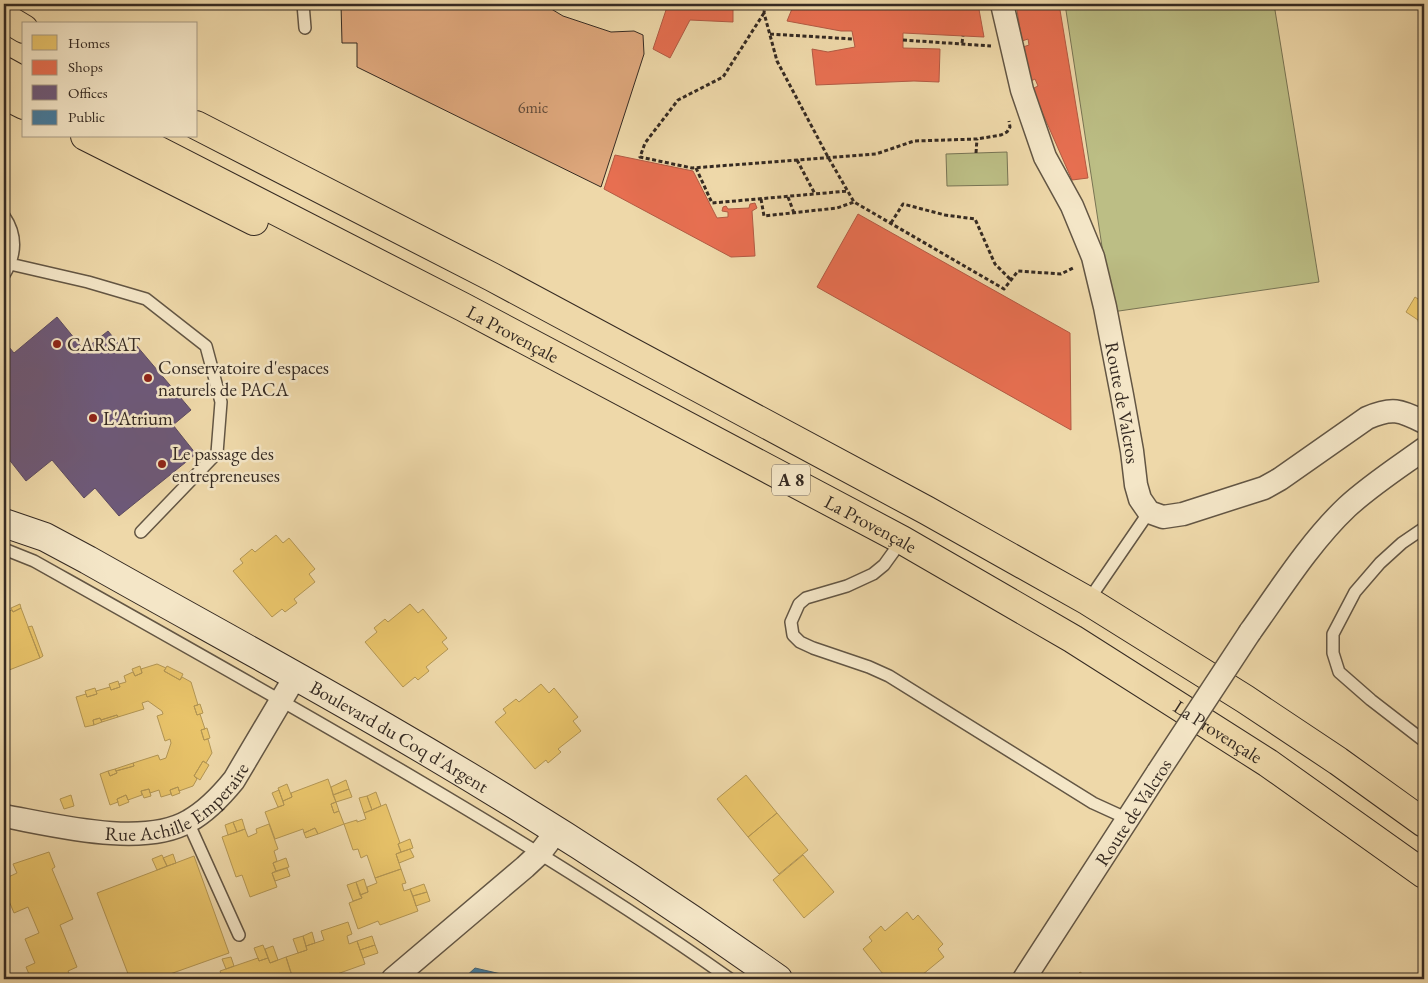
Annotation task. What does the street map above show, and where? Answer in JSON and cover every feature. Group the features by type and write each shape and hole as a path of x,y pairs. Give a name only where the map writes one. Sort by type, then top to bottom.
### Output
{"highway":[{"path":"4,17 22,28"},
{"path":"4,71 22,81"},
{"path":"4,95 22,104"},
{"name":"La Provençale","path":"198,127 492,277 926,510 1088,601 1245,699 1338,761 1424,823"},
{"path":"90,138 356,272 825,498"},
{"name":"La Provençale","path":"134,138 463,307 902,540 1073,639 1268,763 1424,874"}],"street":[{"name":"Route de Valcros","path":"1002,4 1022,90 1045,157 1072,206 1093,257 1122,395 1136,485 1140,499 1149,512"},
{"path":"1149,512 1163,517 1183,514 1264,488 1280,479 1367,418 1380,412 1390,410 1407,413 1424,422"},
{"name":"Route de Valcros","path":"1024,979 1250,632 1325,531 1348,507 1424,449"},
{"name":"Boulevard du Coq d'Argent","path":"4,523 45,537 384,726 548,842 708,930 778,979"},
{"name":"Rue Achille Emperaire","path":"4,816 62,827 131,834 164,831 188,822 222,795 234,780 296,677"},
{"path":"393,979 548,842"}],"lane":[{"path":"303,4 305,28"},
{"path":"4,216 12,232 14,248 10,264 4,274"},
{"path":"10,264 88,282 146,299 206,346 221,402 217,453 140,532"},
{"path":"1088,601 1149,512"},
{"path":"1424,528 1402,543 1380,563 1355,592 1333,634 1333,653 1340,672 1371,700 1424,740"},
{"path":"902,540 884,565 873,574 846,586 806,598 799,604 791,622 794,636 800,642 813,648 869,667 889,676 1093,803 1128,819"},
{"name":"Boulevard du Coq d'Argent","path":"4,549 34,561 282,700 548,842 620,903 730,979"},
{"path":"188,822 239,935"}],"path":[{"path":"765,4 764,13 777,61 854,202 1004,289 1018,271 1061,274 1093,257"},
{"path":"764,13 723,77 678,100 645,143 640,157 696,168 876,154 914,141 977,139 1001,135 1010,127 1007,112"},
{"path":"770,34 854,39"},
{"path":"962,43 963,36"},
{"path":"903,40 991,45 993,55"},
{"path":"976,153 977,139"},
{"path":"797,160 814,194"},
{"path":"696,168 712,203 848,191"},
{"path":"788,197 794,213"},
{"path":"761,199 764,216 837,208 854,202"},
{"path":"891,223 903,204 945,215 975,219 995,264 1011,280"}],"green space":[{"path":"1065,4 1274,4 1319,282 1112,312"},
{"path":"1007,152 1008,185 947,186 946,154"}],"building: Homes":[{"path":"1415,297 1424,303 1424,325 1419,325 1418,320 1406,312"},
{"path":"276,535 283,543 289,538 315,569 309,574 315,582 294,599 297,603 285,612 282,609 272,617 233,571 243,563 240,559 252,549 255,552"},
{"path":"20,604 21,608 13,612 11,608"},
{"path":"410,604 418,613 423,609 447,638 442,642 448,649 426,667 429,671 418,680 415,677 403,687 365,642 377,632 374,628 385,619 388,622"},
{"path":"21,608 40,658 4,672 4,613 12,610 13,612"},
{"path":"32,626 43,656 40,658 28,627"},
{"path":"157,664 166,668 164,671 180,680 182,677 191,682 198,705 194,706 197,715 200,714 205,729 201,730 204,740 208,739 212,753 206,763 203,761 194,776 197,779 193,786 179,791 178,787 170,790 171,794 161,797 159,790 150,793 149,789 141,791 142,795 128,800 126,795 117,799 118,802 110,805 100,774 108,771 110,776 117,773 116,771 134,766 133,763 158,755 160,760 166,758 171,743 170,739 165,741 157,716 163,714 162,711 148,701 142,703 144,709 118,717 117,715 101,720 100,718 93,720 94,725 85,727 76,697 86,694 87,697 97,694 96,691 110,687 111,690 120,687 119,684 126,682 124,676 133,672 135,676 142,673 141,669"},
{"path":"140,666 142,673 135,676 132,669"},
{"path":"167,666 183,674 180,680 164,671"},
{"path":"118,681 120,687 111,690 109,684"},
{"path":"541,684 549,693 554,688 578,717 573,721 581,731 558,749 561,752 548,763 546,760 535,769 495,722 506,713 503,709 516,699 519,702"},
{"path":"95,688 97,694 87,697 85,691"},
{"path":"200,704 203,713 197,715 194,706"},
{"path":"117,715 118,717 102,722 101,720"},
{"path":"100,718 102,722 94,725 93,720"},
{"path":"207,728 210,738 204,740 201,730"},
{"path":"203,761 209,765 200,780 194,776"},
{"path":"133,763 134,766 116,771 115,769"},
{"path":"115,769 117,773 110,776 108,771"},
{"path":"746,775 777,813 748,837 717,799"},
{"path":"328,779 336,802 331,804 334,813 339,811 344,824 318,834 315,828 304,833 303,829 275,839 265,812 284,805 283,801 292,797 291,793"},
{"path":"346,780 349,789 333,795 331,787"},
{"path":"287,784 292,797 283,801 278,788"},
{"path":"178,787 180,793 172,796 170,790"},
{"path":"149,789 151,796 144,798 141,791"},
{"path":"349,789 352,797 336,802 333,795"},
{"path":"279,790 284,805 278,807 272,793"},
{"path":"376,792 381,806 372,810 367,796"},
{"path":"71,795 74,806 64,809 60,799"},
{"path":"126,795 129,802 119,806 117,799"},
{"path":"367,796 372,810 364,813 359,798"},
{"path":"336,802 339,811 334,813 331,804"},
{"path":"386,804 400,843 398,844 401,852 396,854 401,869 375,878 367,855 361,858 358,849 353,850 344,824 366,819 364,813"},
{"path":"777,813 808,850 779,874 748,837"},
{"path":"242,819 245,829 237,832 233,822"},
{"path":"233,822 237,832 228,835 225,825"},
{"path":"269,824 278,849 274,851 277,861 273,863 276,871 272,873 277,887 250,897 242,875 236,877 222,837 245,829 248,837 257,833 256,829"},
{"path":"315,828 318,834 306,838 304,833"},
{"path":"410,839 413,848 401,852 398,844"},
{"path":"410,849 414,857 399,863 396,854"},
{"path":"49,852 55,867 52,869 73,919 60,925 77,967 68,971 72,979 31,979 26,967 35,963 25,939 39,933 28,907 14,913 9,901 4,903 4,879 17,873 13,864"},
{"path":"173,854 176,863 167,866 163,858"},
{"path":"162,855 167,866 157,870 152,859"},
{"path":"803,855 834,892 804,918 773,880"},
{"path":"194,856 229,953 156,979 130,979 97,893"},
{"path":"286,858 289,867 276,871 273,863"},
{"path":"287,868 290,876 275,881 272,873"},
{"path":"401,869 406,883 402,884 404,891 410,889 418,911 380,925 378,921 358,929 349,903 362,898 360,895 368,892 367,887 377,883 375,878"},
{"path":"364,879 368,892 360,895 356,882"},
{"path":"356,882 362,898 353,901 347,885"},
{"path":"424,884 427,892 413,896 410,889"},
{"path":"427,892 430,901 416,906 413,896"},
{"path":"907,912 913,920 918,915 943,944 938,949 944,957 922,975 924,979 887,979 863,949 872,941 869,937 881,926 885,931"},
{"path":"348,922 352,934 347,936 349,944 357,941 365,964 326,978 325,976 315,979 293,979 286,957 307,950 306,946 324,940 321,931"},
{"path":"312,932 315,943 306,946 303,936"},
{"path":"303,936 307,950 298,953 293,939"},
{"path":"372,936 375,945 360,950 357,941"},
{"path":"263,945 268,958 259,961 254,948"},
{"path":"375,945 378,953 363,958 360,950"},
{"path":"273,946 278,960 270,963 265,949"},
{"path":"231,957 234,966 226,969 222,959"},
{"path":"286,957 293,979 223,979 220,971 258,958 259,961 268,958 270,963"},
{"path":"1080,972 1090,979 1075,979"}],"building: Shops":[{"path":"668,4 733,4 733,22 690,20 670,58 653,49"},
{"path":"794,4 978,4 984,37 903,33 903,48 940,49 939,82 914,81 816,85 812,49 828,52 855,47 852,31 841,31 787,21"},
{"path":"1016,4 1059,4 1088,178 1072,180 1032,89 1038,86 1035,79 1029,82 1023,47 1029,45 1028,39 1022,41"},
{"path":"615,155 693,171 717,218 728,217 728,212 722,211 723,207 726,206 728,209 749,208 750,204 755,203 757,208 752,211 755,256 731,257 604,189"},
{"path":"858,214 1070,333 1071,430 817,287"}],"building: Offices":[{"name":"L'Atrium","path":"57,317 84,350 108,331 126,353 136,345 191,410 173,425 196,454 119,516 95,488 84,498 52,460 26,481 4,453 4,352 9,347 14,353"}],"building: Public":[{"path":"475,968 523,979 463,979"}],"building: Other":[{"path":"341,4 543,4 563,16 611,32 634,31 643,35 644,54 601,187 357,67 357,43 342,43"},
{"path":"1421,204 1424,205 1424,215 1420,214"}],"place":[{"name":"CARSAT","path":"57,344"},
{"name":"Conservatoire d'espaces naturels de PACA","path":"148,378"},
{"name":"L'Atrium","path":"93,418"},
{"name":"Le passage des entrepreneuses","path":"162,464"}]}
